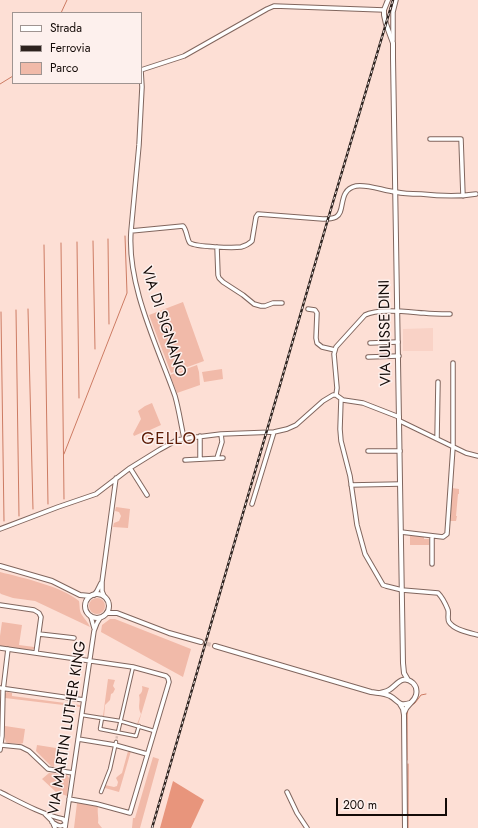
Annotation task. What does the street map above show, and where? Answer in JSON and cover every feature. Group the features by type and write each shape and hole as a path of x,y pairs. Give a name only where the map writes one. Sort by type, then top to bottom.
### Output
{"street":[{"path":"384,10 388,0"},
{"path":"393,43 393,12 396,0"},
{"name":"VIA DI SIGNANO","path":"142,70 184,56 274,6 384,10"},
{"name":"VIA ULISSE DINI","path":"384,10 384,20 393,43 404,667"},
{"name":"VIA DI SIGNANO","path":"142,84 139,145 131,231 131,255 146,317 175,396 184,438"},
{"path":"430,139 461,139 463,196"},
{"path":"131,231 183,226 190,242 196,245 241,247 252,241 256,215 333,218 339,214 343,198 348,190 357,186 396,192 442,196 463,196 476,194"},
{"path":"217,246 218,274 219,278 223,282 254,304 265,306 282,302"},
{"path":"308,309 315,310 317,313 317,343 320,346 335,350"},
{"path":"336,394 337,388 334,354 336,347 365,315 391,311 450,314"},
{"path":"370,343 398,342"},
{"path":"368,357 399,356"},
{"path":"401,532 443,537 447,534 453,447 454,363"},
{"path":"437,439 438,382"},
{"path":"336,394 343,400 363,404 400,419 453,447 466,453 478,456"},
{"path":"0,529 96,494 130,468 168,445 184,438 222,434 274,432 290,428 296,425 323,401 336,394"},
{"path":"340,398 340,433 351,485 357,525 365,554 383,585 402,590 438,594 448,610 450,624 464,632 478,635"},
{"path":"252,504 274,432"},
{"path":"217,458 222,442 222,434"},
{"path":"200,436 200,459"},
{"path":"368,451 400,451"},
{"path":"185,460 223,458"},
{"path":"130,468 147,495"},
{"path":"116,478 102,591 110,606 117,613"},
{"path":"351,485 400,484"},
{"path":"432,536 432,564"},
{"path":"0,566 52,581 80,595 92,596 99,594 104,596"},
{"path":"94,631 91,617 86,611 86,601 97,591 102,582"},
{"path":"80,595 86,604"},
{"path":"0,605 34,610 41,616 36,653"},
{"path":"91,617 103,617 108,613 110,606"},
{"path":"108,613 117,613 169,633 201,642"},
{"path":"94,631 100,618"},
{"name":"VIA MARTIN LUTHER KING","path":"65,825 94,631"},
{"path":"39,634 74,638"},
{"path":"215,646 390,696 400,703 410,703"},
{"path":"0,648 133,667 168,677 169,680 130,813 97,804 69,799"},
{"path":"0,750 2,689 8,649"},
{"path":"118,732 133,667"},
{"path":"404,667 404,673 408,680 413,683 416,690 415,697 406,708 404,715"},
{"path":"400,681 404,667"},
{"path":"378,693 386,691 400,681 408,680"},
{"path":"393,686 392,693 394,699"},
{"path":"2,689 84,700"},
{"path":"400,703 404,715 405,828"},
{"path":"82,715 120,721 154,731"},
{"path":"102,718 100,729 136,736 139,726"},
{"path":"78,739 116,743 147,754"},
{"path":"101,792 110,769 116,743"},
{"path":"1,745 21,748 29,751 48,769 73,773"},
{"path":"0,792 44,813 63,819 65,825 60,827 56,826 44,813"},
{"path":"287,792 297,813 307,828"},
{"path":"56,826 57,820 67,814"}],"shaded area":[{"path":"433,328 433,351 403,351 403,329"},
{"path":"173,781 204,800 191,828 160,828"}],"green space":[{"path":"183,302 204,361 171,373 149,315"},
{"path":"197,365 200,385 177,393 170,375"},
{"path":"222,369 223,379 204,382 202,372"},
{"path":"152,403 161,425 150,430 152,436 146,438 143,432 134,436 133,434 141,419 138,411"},
{"path":"452,488 459,489 456,521 450,521"},
{"path":"116,507 130,509 128,528 113,527 114,523 119,521 121,516 119,512 115,511"},
{"path":"410,535 424,536 424,539 429,539 429,545 410,545"},
{"path":"0,572 41,583 71,596 79,601 81,613 90,627 35,601 13,598 1,594"},
{"path":"94,598 100,598 105,603 103,612 100,614 94,614 89,609 89,603"},
{"path":"110,619 115,619 191,649 183,677 101,632 102,625"},
{"path":"2,622 22,625 19,645 34,647 34,649 0,646"},
{"path":"108,679 115,680 113,686 115,689 111,694 110,700 105,705 104,717 103,716"},
{"path":"142,686 149,688 138,725 137,724 141,714 139,709 139,695 142,691"},
{"path":"7,692 12,693 12,696 80,705 80,707 5,698 5,694"},
{"path":"5,726 25,729 23,743 6,742"},
{"path":"37,745 56,748 54,767 51,766 36,751"},
{"path":"128,751 131,751 119,792 105,788 103,789 105,785 114,787 117,786 118,782 116,778 122,773"},
{"path":"153,757 159,759 140,828 132,828 133,818 135,818"},
{"path":"49,773 67,775 69,778 67,796 56,792 42,779"},
{"path":"77,803 98,806 98,823 102,828 74,828"}],"waterway":[{"path":"61,12 67,0"},
{"path":"0,84 12,77"},
{"path":"64,454 127,293 125,236"},
{"path":"108,239 109,324"},
{"path":"93,241 95,349"},
{"path":"77,242 79,398"},
{"path":"61,243 64,499"},
{"path":"44,245 48,504"},
{"path":"28,309 33,509"},
{"path":"16,310 19,516"},
{"path":"1,312 4,521"},
{"path":"409,707 415,703 421,695 426,694"},
{"path":"407,760 408,709"},
{"path":"408,764 408,828"}],"tunnel":[{"path":"201,642 215,646"},
{"path":"116,742 117,736"}],"railway":[{"path":"152,828 328,219 393,0"}],"district":[{"name":"GELLO","path":"169,440"}]}
